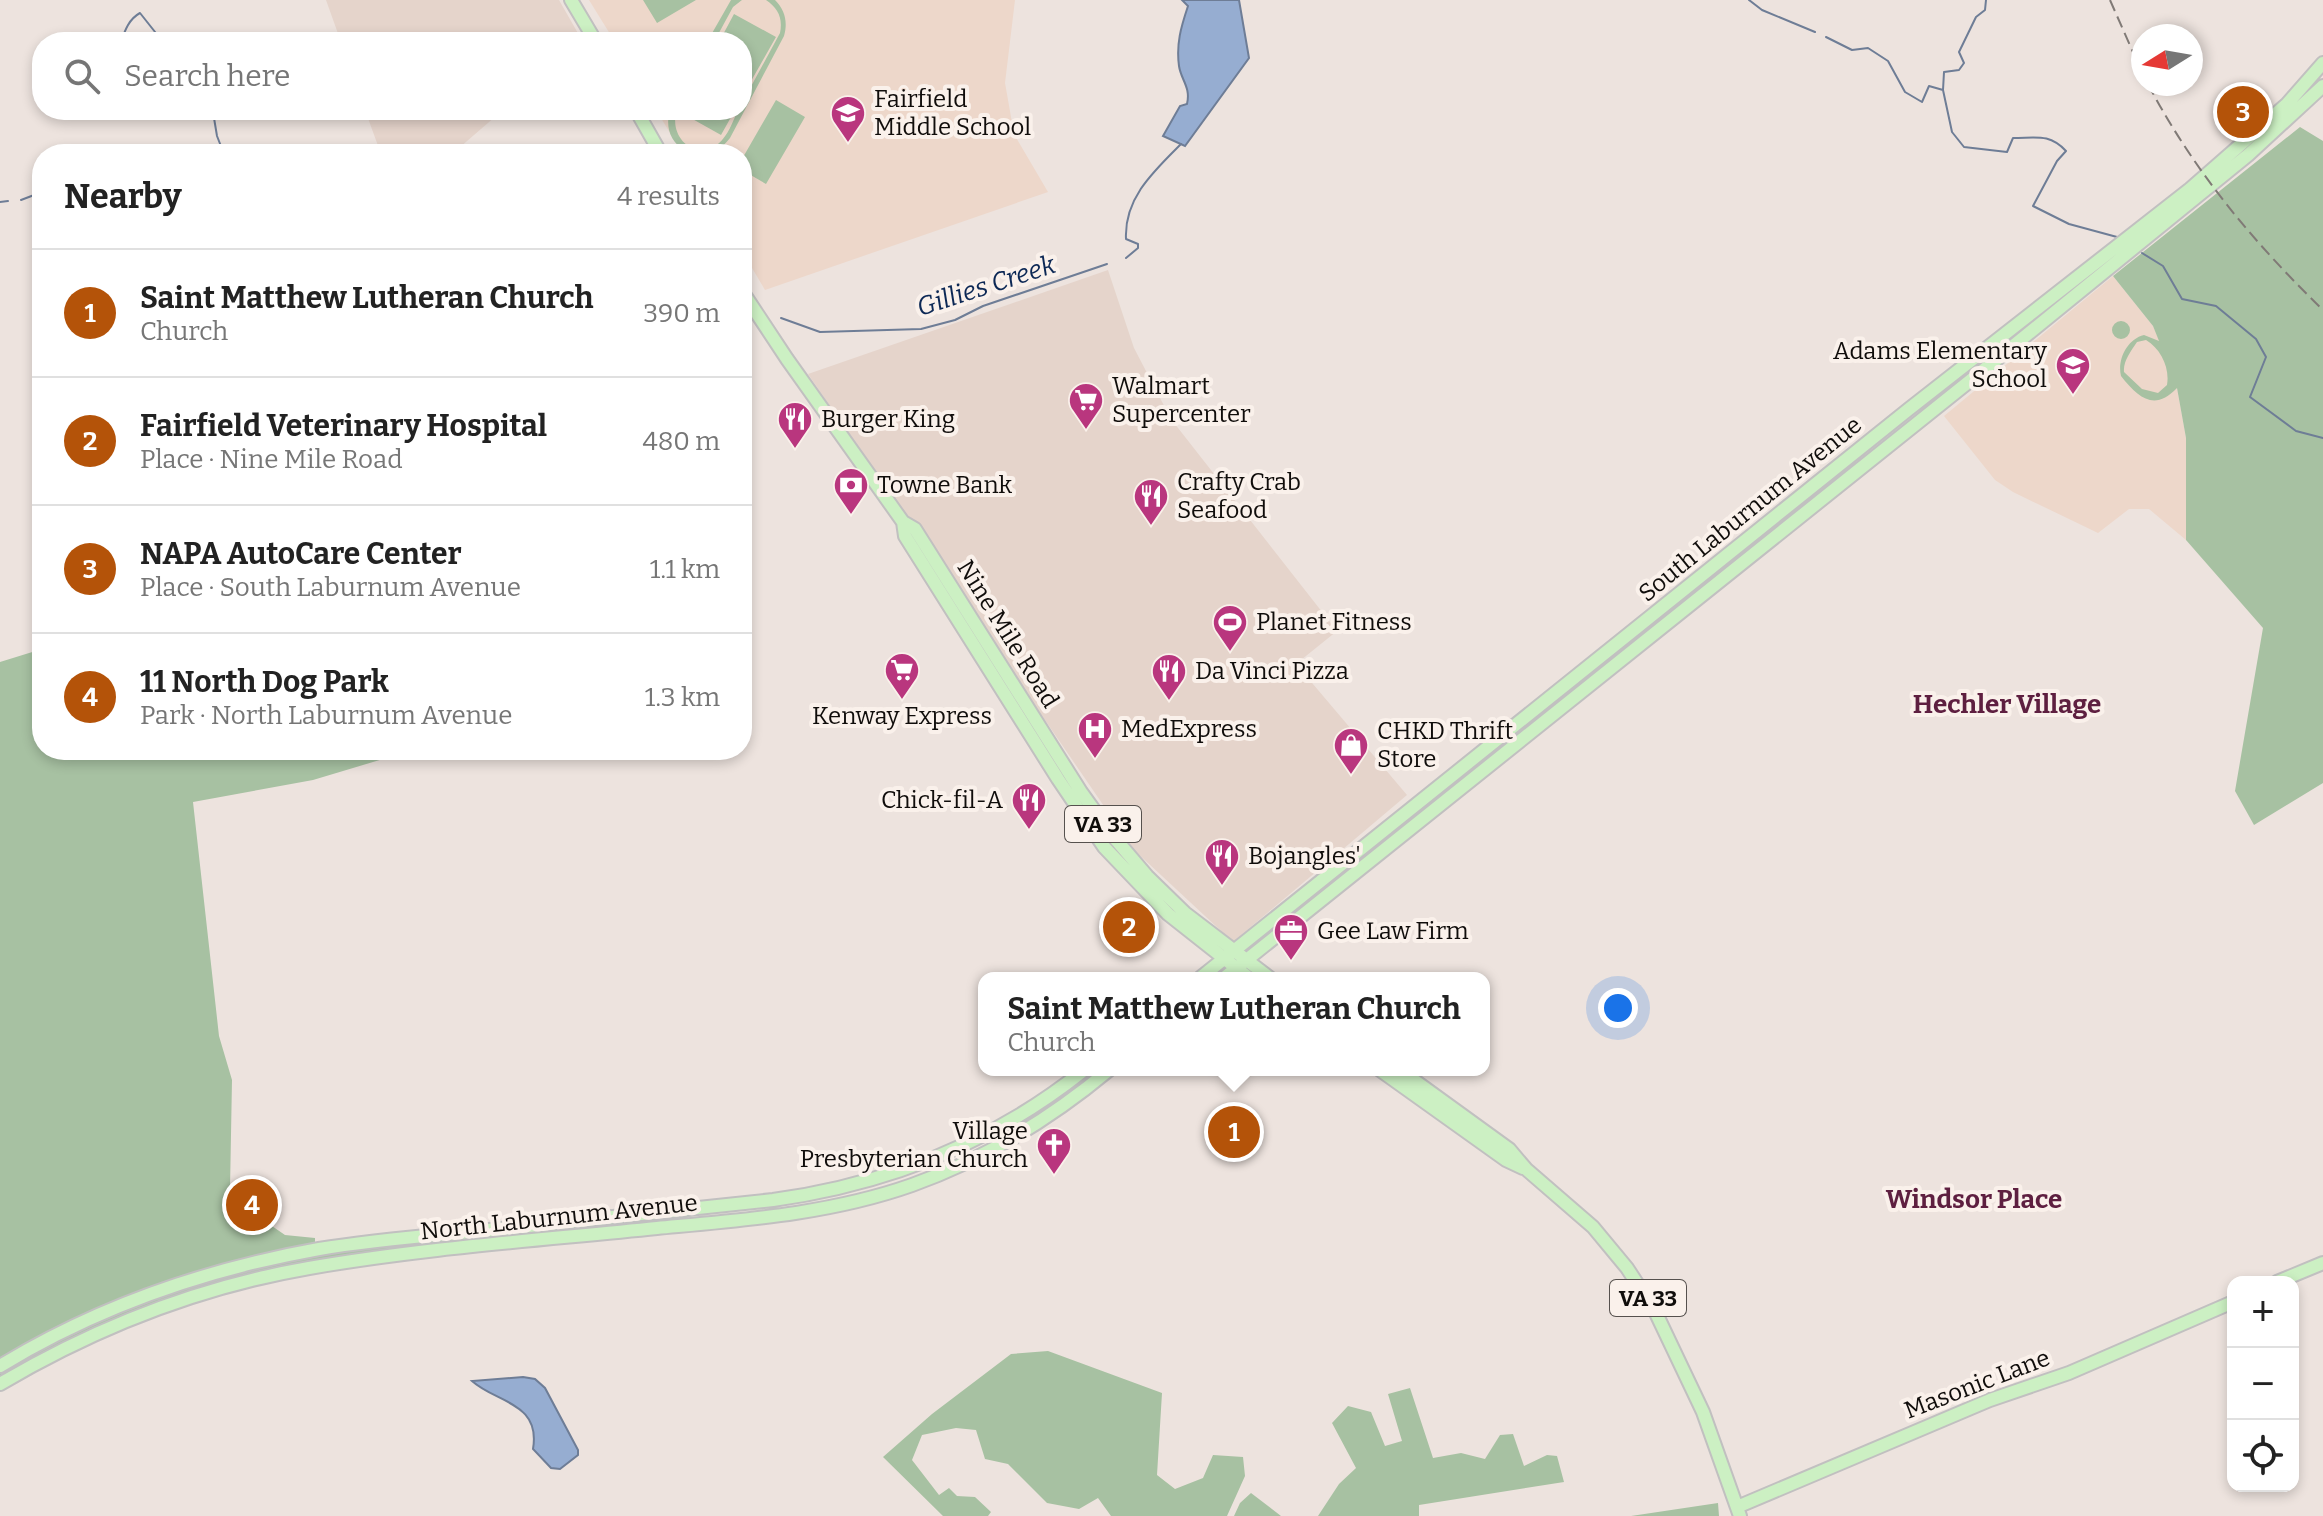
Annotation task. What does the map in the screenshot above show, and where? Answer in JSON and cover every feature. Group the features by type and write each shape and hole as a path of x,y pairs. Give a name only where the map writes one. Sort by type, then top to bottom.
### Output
{"main road":[{"path":"571,0 590,32"},
{"name":"South Laburnum Avenue","path":"1228,955 1909,409 2205,177 2287,104 2323,63"},
{"name":"South Laburnum Avenue","path":"1241,964 1991,364 2248,155 2323,86"},
{"path":"642,120 655,144"},
{"name":"Nine Mile Road","path":"752,306 903,522 905,536 1087,824 1151,898 1228,955 1258,972"},
{"path":"1348,881 1351,870 1365,854 1362,847"},
{"path":"1207,972 1228,955"},
{"path":"1231,972 1241,964"},
{"name":"Nine Mile Road","path":"1241,964 1246,972"},
{"name":"North Laburnum Avenue","path":"0,1366 73,1327 127,1303 192,1280 263,1261 348,1245 785,1199 880,1178 981,1138 1049,1097 1076,1076"},
{"name":"North Laburnum Avenue","path":"0,1384 50,1356 135,1317 202,1294 280,1274 375,1258 801,1213 879,1195 939,1174 991,1150 1055,1112 1101,1076"},
{"name":"VA 33","path":"1388,1076 1506,1160 1526,1169"},
{"name":"VA 33","path":"1408,1076 1502,1144 1593,1227 1627,1268 1649,1301 1703,1412 1738,1512"},
{"path":"2292,1276 2323,1263"},
{"name":"Masonic Lane","path":"1738,1512 1914,1431 2024,1386 2055,1378 2227,1305"}],"shaded area":[{"path":"326,0 559,0 577,32 337,32"},
{"name":"Fairfield Middle School","path":"589,0 1015,0 1005,83 1014,134 1048,192 765,290 752,268 752,144 677,144 662,120 752,120 752,32 609,32"},
{"path":"369,120 491,120 464,144 377,144"},
{"path":"1108,270 1134,348 1171,419 1337,631 1296,664 1407,795 1233,942 1134,850 808,374"},
{"name":"Adams Elementary School","path":"2113,276 2153,326 2175,377 2186,438 2186,540 2149,509 2129,509 2098,533 2013,492 1995,480 1944,416"}],"green space":[{"path":"643,0 696,0 657,23"},
{"path":"731,0 742,0 733,7 719,32 713,32"},
{"path":"766,0 775,0 783,12 786,21 784,36 752,96 752,85 780,33 779,14"},
{"path":"734,14 776,37 752,79 752,32 724,32"},
{"path":"776,100 805,117 766,184 752,176 751,144"},
{"path":"668,120 675,120 679,136 685,143 676,143 670,133"},
{"path":"694,120 729,120 721,135"},
{"path":"734,120 740,120 730,138 724,144 718,144 722,141"},
{"path":"2300,127 2323,141 2323,783 2254,825 2235,791 2263,628 2186,540 2186,438 2177,388 2162,399 2148,399 2134,391 2121,376 2122,357 2133,341 2144,335 2159,341 2153,326 2113,276","holes":["2146,340 2160,354 2167,372 2167,385 2158,393 2142,389 2124,372 2126,360 2137,342"]},
{"path":"2121,321 2130,330 2121,339 2112,330"},
{"path":"32,652 32,760 380,760 313,780 193,802 219,1036 232,1080 230,1189 236,1196 254,1193 258,1214 237,1198 244,1207 285,1235 315,1238 315,1243 250,1259 0,1360 0,662"},
{"path":"401,1245 404,1248 190,1294 0,1380 0,1370 103,1319 167,1293 225,1275 283,1262"},
{"path":"1048,1351 1162,1393 1157,1475 1175,1489 1203,1478 1213,1455 1243,1457 1245,1476 1227,1516 1111,1516 1098,1498 1079,1509 1047,1503 1008,1464 985,1459 976,1430 956,1428 922,1435 912,1460 939,1495 949,1488 957,1496 975,1497 991,1512 988,1516 943,1516 883,1457 932,1414 1011,1354"},
{"path":"1410,1388 1433,1458 1461,1453 1485,1459 1500,1435 1513,1434 1524,1466 1547,1455 1557,1456 1564,1482 1419,1505 1419,1516 1318,1516 1339,1484 1356,1468 1332,1423 1348,1406 1371,1412 1385,1446 1402,1441 1388,1394"},
{"path":"1251,1493 1281,1516 1234,1516 1240,1503"},
{"path":"1718,1503 1719,1516 1631,1516"}],"water":[{"path":"1182,0 1239,0 1249,58 1185,146 1163,136 1180,106 1187,104 1188,98 1178,58 1188,6"},
{"path":"535,1379 545,1388 578,1450 578,1455 560,1469 551,1468 533,1449 534,1433 524,1413 472,1381"}],"waterway":[{"name":"Gillies Creek","path":"1749,0 1762,10 1815,32"},
{"path":"1943,90 1944,72 1959,70 1964,63 1959,52 1976,17 1985,10 1986,0"},
{"path":"125,32 140,13 155,32"},
{"name":"Gillies Creek","path":"1826,37 1852,50 1868,48 1888,61 1905,92 1922,102 1929,86 1943,90 1952,132 1964,147 2007,152 2013,138 2035,137 2060,145 2066,151 2057,161 2033,206 2069,224 2117,237"},
{"path":"214,120 220,144"},
{"name":"Gillies Creek","path":"1126,258 1138,248 1138,244 1126,239 1135,198 1151,175 1181,144"},
{"path":"21,200 32,196"},
{"path":"0,202 8,201"},
{"name":"Gillies Creek","path":"2142,253 2163,266 2182,299 2216,306 2256,339 2266,357 2250,397 2296,431 2323,438"},
{"name":"Gillies Creek","path":"781,318 820,332 921,329 955,320 983,306 1107,264"}],"railway":[{"path":"2110,0 2131,48"},
{"path":"2155,96 2184,146 2226,204 2272,258 2323,310"}],"place":[{"name":"NAPA AutoCare Center","path":"2243,112"},
{"name":"Fairfield Middle School","path":"848,144"},
{"name":"Adams Elementary School","path":"2073,396"},
{"name":"Walmart Supercenter","path":"1086,431"},
{"name":"Burger King","path":"795,450"},
{"name":"Towne Bank","path":"851,516"},
{"name":"Crafty Crab Seafood","path":"1151,527"},
{"name":"Planet Fitness","path":"1230,653"},
{"name":"Kenway Express","path":"902,701"},
{"name":"Da Vinci Pizza","path":"1169,702"},
{"name":"MedExpress","path":"1095,760"},
{"name":"CHKD Thrift Store","path":"1351,776"},
{"name":"Chick-fil-A","path":"1029,831"},
{"name":"Bojangles'","path":"1222,887"},
{"name":"Fairfield Veterinary Hospital","path":"1129,927"},
{"name":"Gee Law Firm","path":"1291,962"},
{"name":"Saint Matthew Lutheran Church","path":"1234,1132"},
{"name":"Village Presbyterian Church","path":"1054,1176"},
{"name":"11 North Dog Park","path":"252,1205"}],"district":[{"name":"Hechler Village","path":"2007,704"},
{"name":"Windsor Place","path":"1974,1199"}]}
